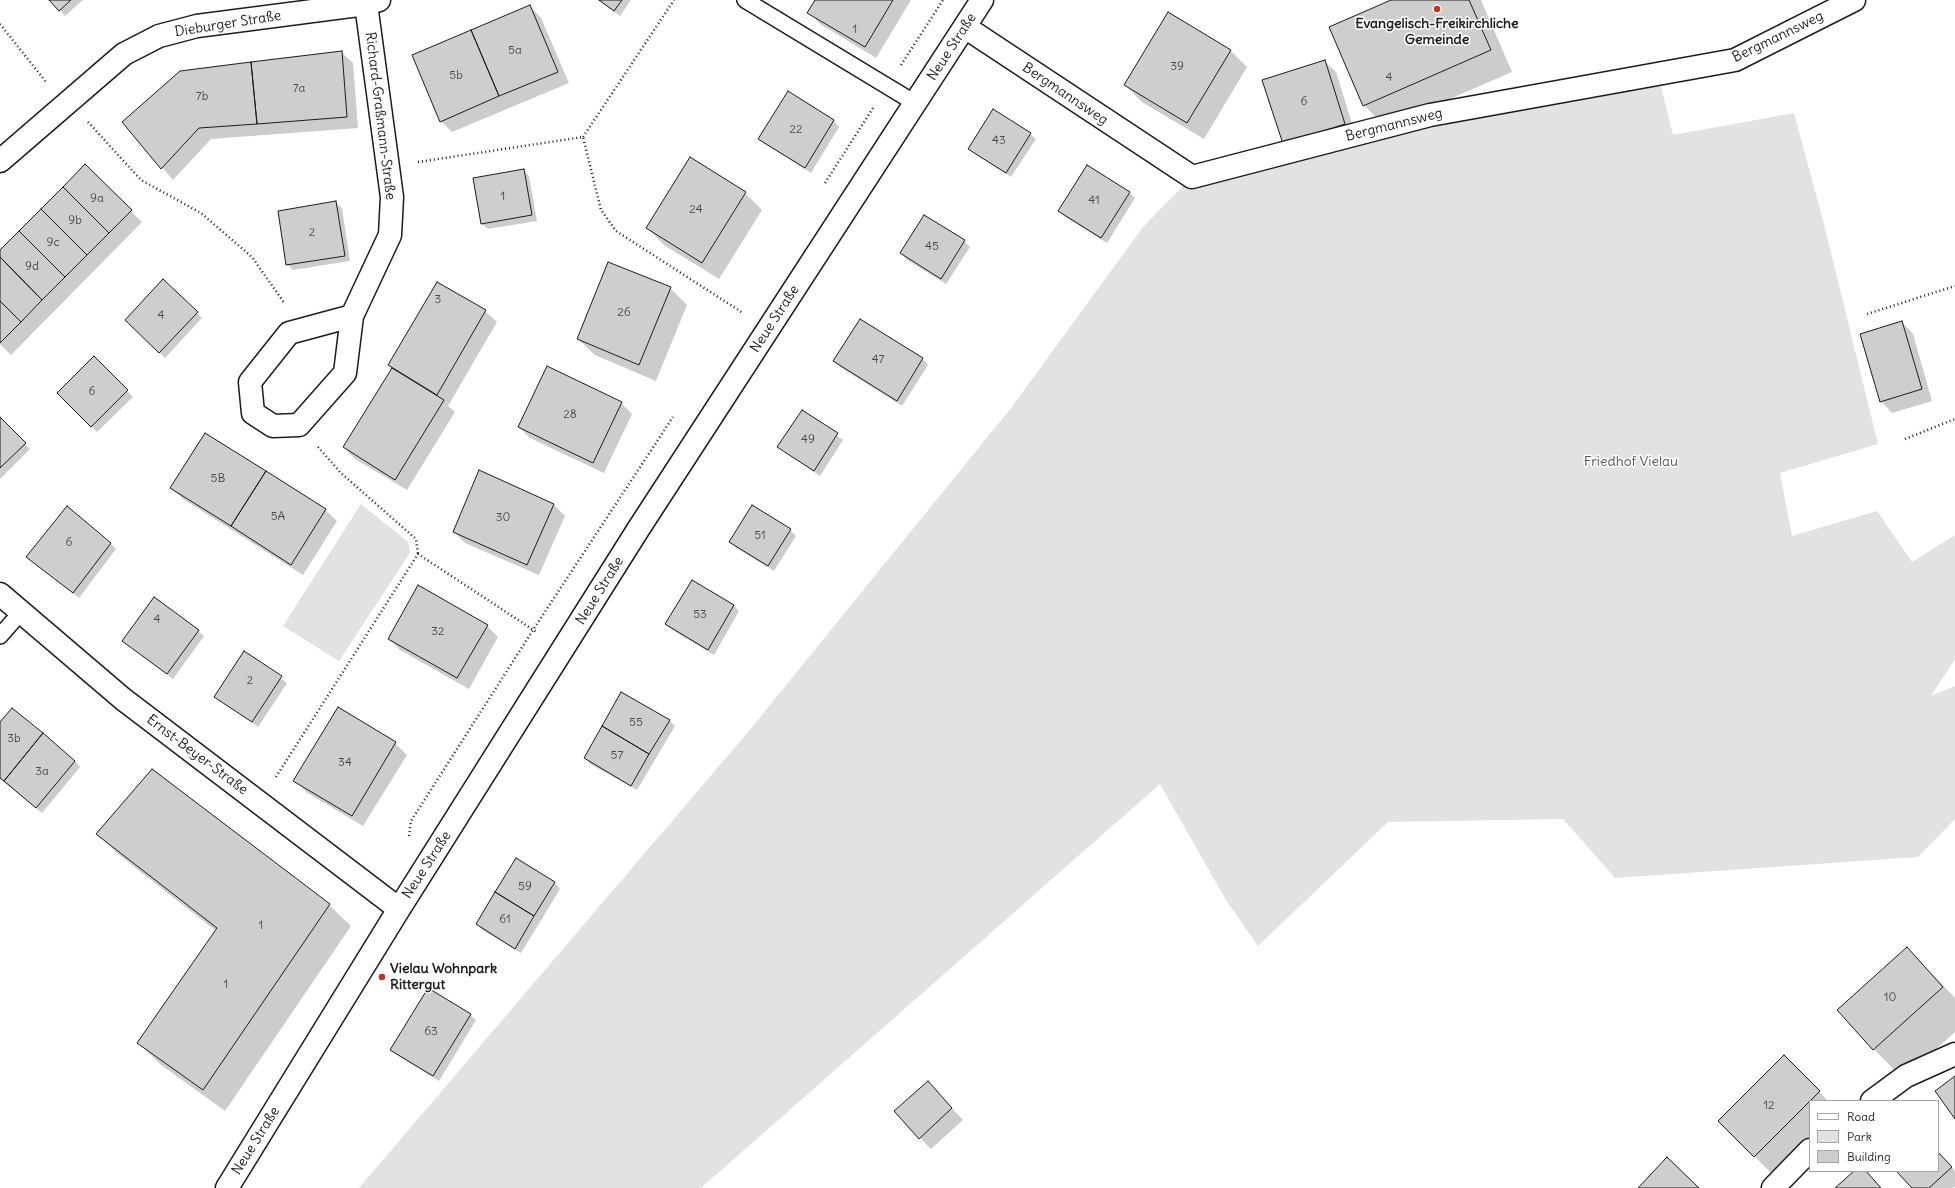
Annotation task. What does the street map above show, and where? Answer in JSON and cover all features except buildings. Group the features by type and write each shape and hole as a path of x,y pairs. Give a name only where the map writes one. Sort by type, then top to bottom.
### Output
{"street":[{"name":"Neue Straße","path":"227,1188 399,909 635,535 982,0"},
{"name":"Bergmannsweg","path":"965,27 1192,177 1430,115 1735,60 1854,0"},
{"name":"Dieburger Straße","path":"0,161 124,54 159,36 196,26 373,2"},
{"name":"Richard-Graßmann-Straße","path":"299,426 345,373 352,316 390,235 392,197 373,2"},
{"path":"299,426 273,426 253,412 250,382 289,333 352,316"},
{"name":"Ernst-Beyer-Straße","path":"0,594 123,699 399,909"},
{"path":"1873,1100 1906,1076 1955,1054"},
{"path":"1773,1188 1809,1151"}],"lane":[{"path":"745,0 915,103"},
{"path":"0,636 21,612"}],"path":[{"path":"674,0 583,137 601,210 616,231 769,329"},
{"path":"0,24 52,89 69,101 141,180 201,213 252,257 278,292 301,330"},
{"path":"388,167 583,137"},
{"path":"1867,314 1955,286"},
{"path":"1905,439 1955,419"},
{"path":"260,802 418,554 416,539 341,473 299,426"},
{"path":"418,554 563,650"}],"green space":[{"name":"Friedhof Vielau","path":"1658,74 1673,135 1794,113 1824,224 1878,444 1780,473 1792,536 1877,511 1912,562 1955,535 1955,659 1931,696 1955,686 1955,819 1918,857 1615,878 1563,819 1388,822 1258,946 1226,900 1160,784 701,1188 359,1188 748,732 1011,408 1143,227 1192,177"},
{"path":"361,504 408,542 410,553 339,661 283,626"}],"place":[{"name":"Evangelisch-Freikirchliche Gemeinde","path":"1437,9"},
{"name":"Vielau Wohnpark Rittergut","path":"382,977"}]}
